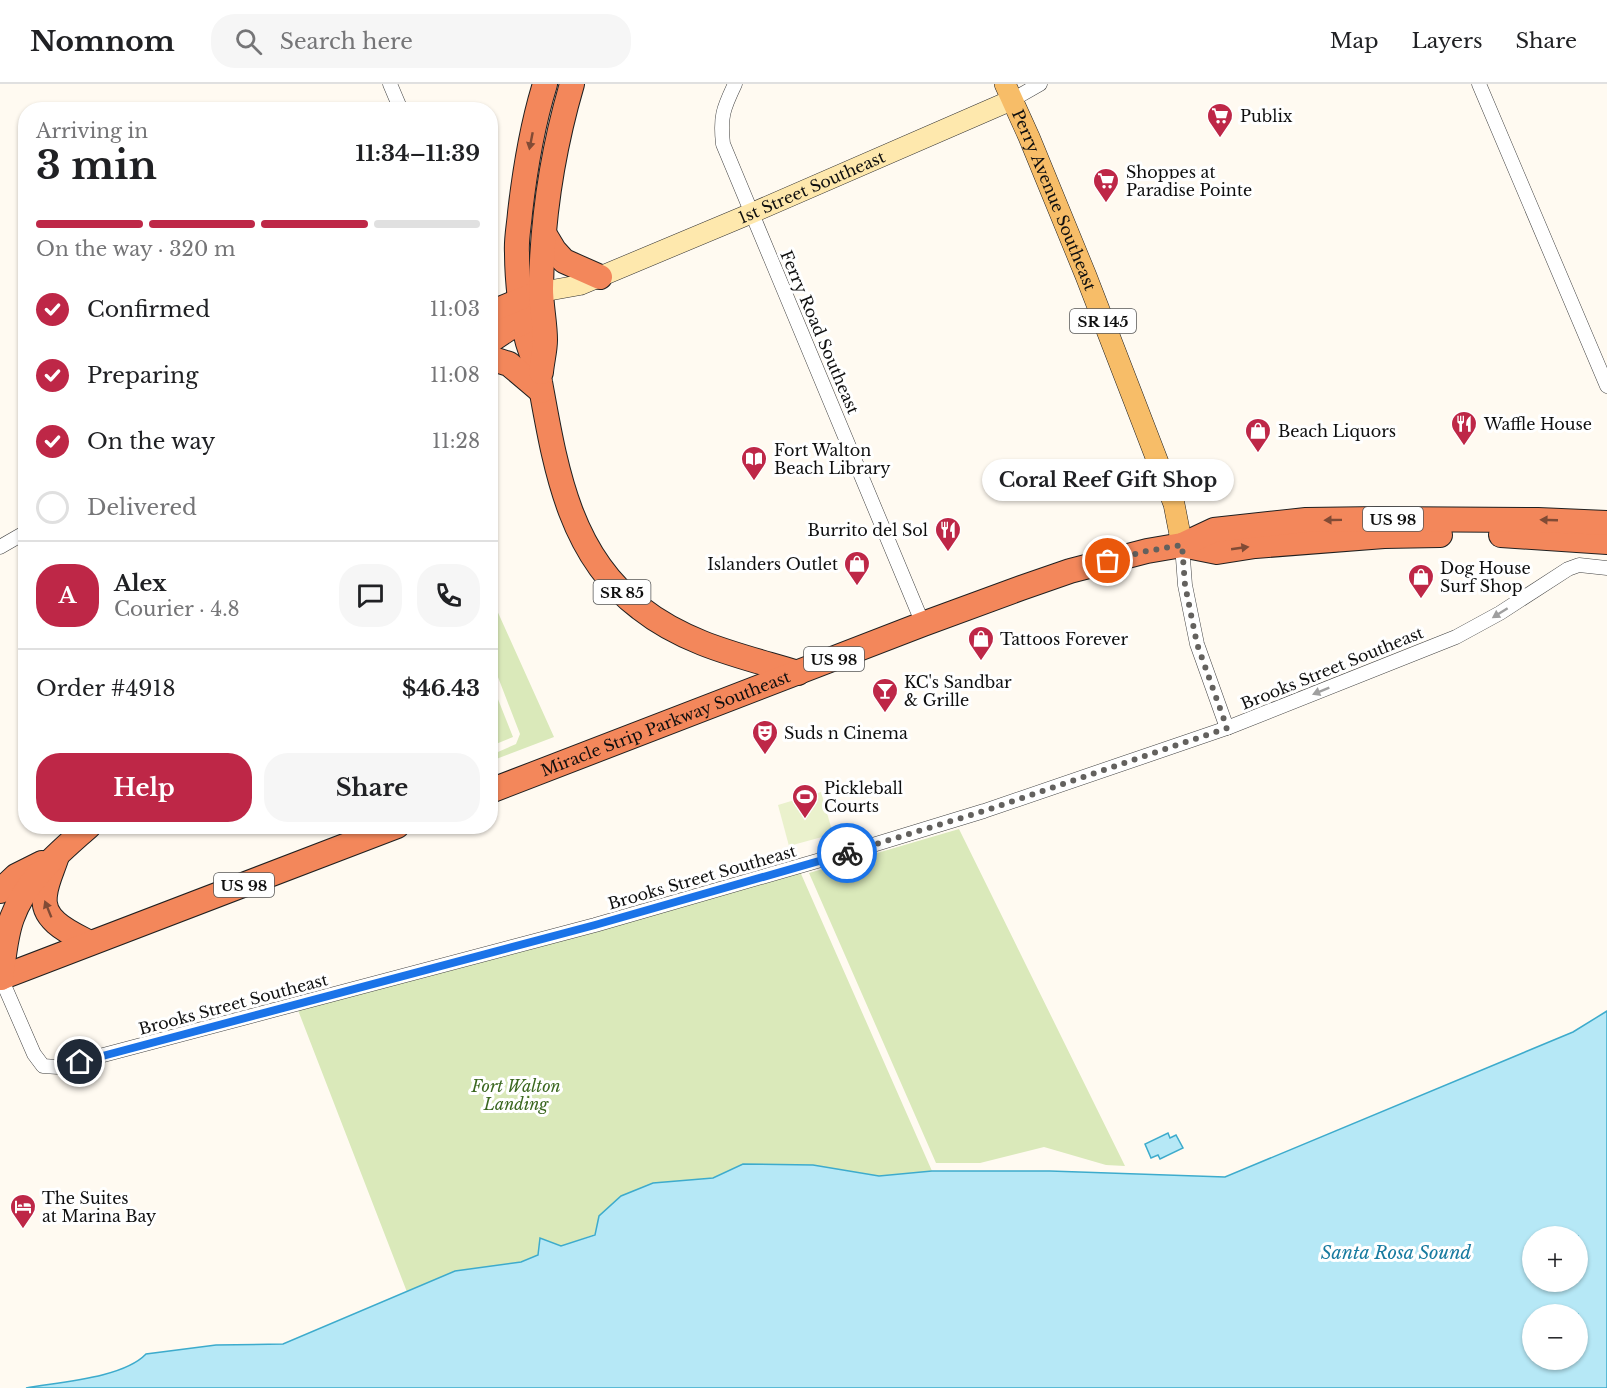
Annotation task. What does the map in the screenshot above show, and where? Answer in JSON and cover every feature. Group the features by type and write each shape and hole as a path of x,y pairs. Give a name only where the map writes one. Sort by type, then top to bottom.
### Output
{"highway":[{"name":"SR 85","path":"544,84 524,176 516,251 532,307 545,341 541,386 554,457 574,522 600,568 639,608 681,635 708,646 798,673"},
{"name":"SR 85","path":"532,307 552,174 565,107 572,84"},
{"path":"544,235 564,261 590,281"},
{"path":"498,312 532,307"},
{"path":"498,336 532,307"},
{"path":"498,361 509,364 541,386"},
{"name":"US 98","path":"1182,545 1214,530 1306,520 1484,519 1607,523"},
{"name":"US 98","path":"1182,545 1217,552 1255,546 1384,536 1481,535 1607,542"},
{"name":"Miracle Strip Parkway Southeast","path":"498,788 923,624 1070,571 1147,551 1182,545"},
{"path":"1,978 11,920 16,908 32,880 80,834"},
{"name":"US 98","path":"1,978 376,834"},
{"path":"0,891 15,876 57,855"},
{"path":"57,855 45,894 45,907 63,928 90,943"}],"main road":[{"name":"Perry Avenue Southeast","path":"1008,92 1086,276 1166,482 1174,504 1182,545"}],"street":[{"path":"390,84 398,102"},
{"name":"Ferry Road Southeast","path":"735,84 726,102 721,122 723,144 923,624"},
{"name":"1st Street Southeast","path":"532,307 752,213 1008,92 1040,84"},
{"path":"1479,84 1607,386"},
{"path":"0,546 18,536"},
{"name":"Perry Avenue Southeast","path":"1182,545 1185,585 1197,644 1227,728"},
{"name":"Brooks Street Southeast","path":"1,978 34,1053 43,1066 58,1067 595,925 868,847 993,808 1227,728 1456,637 1500,613 1568,569 1579,565 1607,568"}],"green space":[{"path":"498,613 554,737 498,758 498,752 516,744 520,734 498,677"},
{"path":"498,699 513,737 498,743"},
{"name":"Pickleball Courts","path":"821,792 833,834 789,846 778,805"},
{"path":"959,829 1125,1166 1106,1165 1044,1147 980,1163 936,1163 809,873"},
{"name":"Fort Walton Landing","path":"798,867 932,1171 879,1176 813,1165 743,1164 714,1178 653,1183 599,1216 595,1234 521,1262 455,1271 407,1292 296,1005"}],"water":[{"name":"Santa Rosa Sound","path":"1607,1011 1607,1388 26,1388 107,1374 136,1362 146,1354 216,1345 283,1344 455,1271 521,1262 538,1255 540,1238 561,1246 595,1235 599,1216 621,1196 653,1183 713,1178 743,1164 813,1165 879,1176 932,1171 1050,1171 1225,1177 1573,1032"},
{"path":"1168,1133 1170,1138 1176,1135 1183,1148 1160,1159 1158,1155 1151,1158 1145,1144"}],"way so far":[{"path":"847,853 984,811 1227,728 1197,644 1185,585 1182,545 1108,561"}],"place":[{"name":"Publix","path":"1220,139"},
{"name":"Shoppes at Paradise Pointe","path":"1106,204"},
{"name":"Waffle House","path":"1464,447"},
{"name":"Beach Liquors","path":"1258,454"},
{"name":"Fort Walton Beach Library","path":"754,482"},
{"name":"Burrito del Sol","path":"948,553"},
{"name":"Coral Reef Gift Shop","path":"1108,561"},
{"name":"Islanders Outlet","path":"857,587"},
{"name":"Dog House Surf Shop","path":"1421,600"},
{"name":"Tattoos Forever","path":"981,662"},
{"name":"KC's Sandbar & Grille","path":"885,714"},
{"name":"Suds n Cinema","path":"765,756"},
{"name":"Pickleball Courts","path":"805,820"},
{"name":"The Suites at Marina Bay","path":"23,1230"}],"route":[{"path":"80,1062 595,925 847,853"}]}
